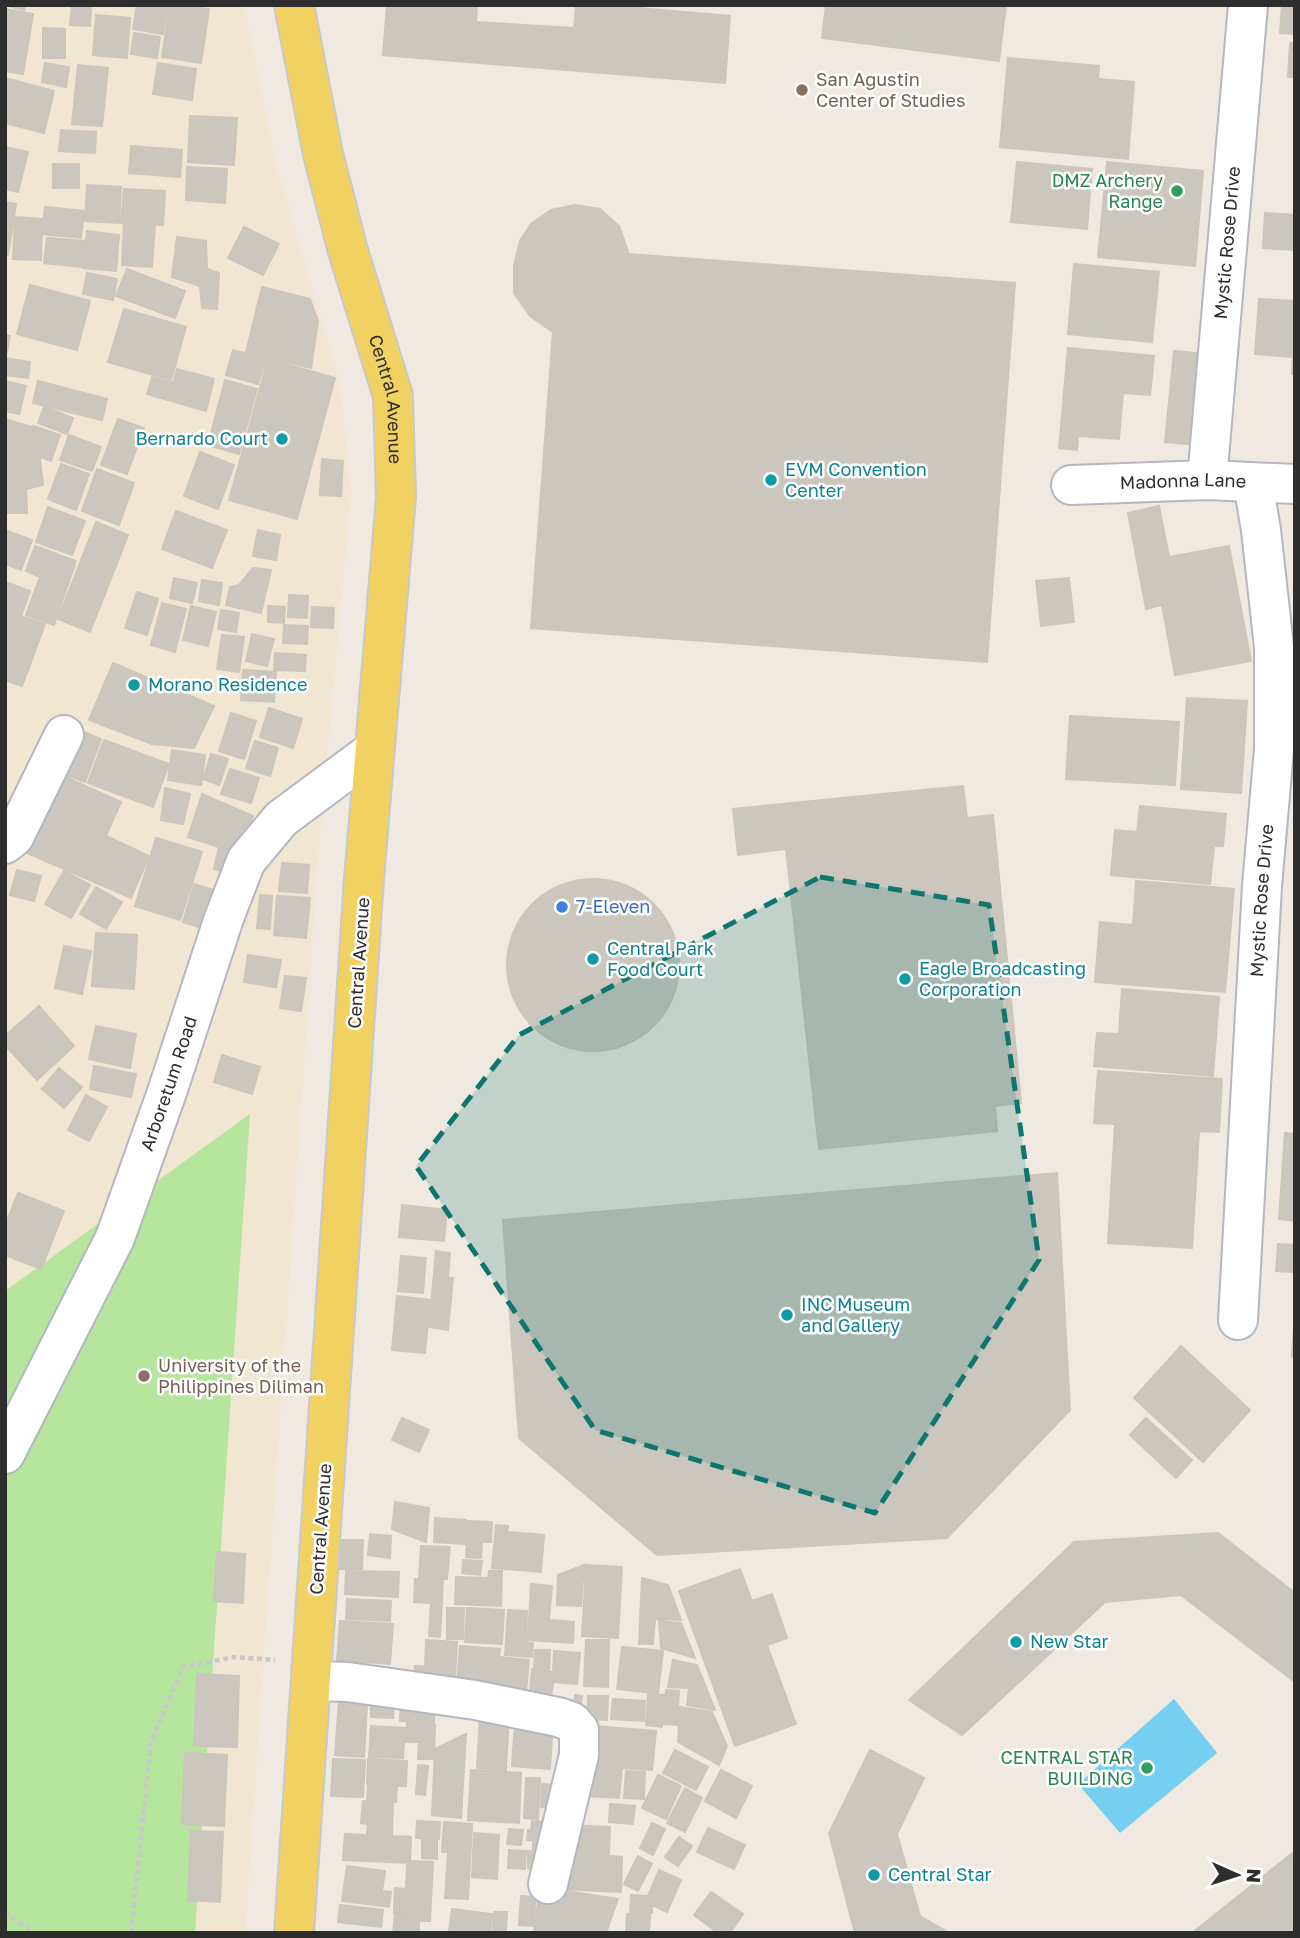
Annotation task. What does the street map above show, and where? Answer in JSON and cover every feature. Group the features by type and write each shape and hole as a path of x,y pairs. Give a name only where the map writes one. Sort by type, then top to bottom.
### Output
{"main road":[{"name":"Central Avenue","path":"294,5 323,154 348,251 393,396 396,497 374,750 294,1933"}],"street":[{"name":"Mystic Rose Drive","path":"1207,480 1248,5"},
{"name":"Madonna Lane","path":"1071,485 1207,480 1295,484"},
{"name":"Mystic Rose Drive","path":"1238,1320 1261,899 1274,749 1274,647 1253,483"},
{"path":"5,844 14,836 64,735"},
{"name":"Arboretum Road","path":"5,1454 115,1238 246,861 281,819 374,750"},
{"path":"312,1681 348,1682 475,1700 572,1722 579,1730 579,1755 548,1884"}],"path":[{"path":"131,1933 151,1742 183,1667 234,1657 268,1660"},
{"path":"5,1912 34,1933"}],"highlighted area":[{"path":"820,877 989,905 1039,1260 875,1513 595,1430 416,1166 519,1035"}],"shaded area":[{"name":"University of the Philippines Diliman","path":"5,5 244,5 277,168 340,382 351,494 318,858 245,1933 5,1933"}],"green space":[{"path":"250,1114 195,1933 5,1933 5,1291"}],"water":[{"name":"CENTRAL STAR BUILDING","path":"1174,1699 1217,1753 1120,1833 1078,1784"}],"building":[{"path":"5,5 25,5 24,10"},
{"path":"72,5 91,6 90,26 70,25"},
{"path":"137,5 168,5 163,34 133,29"},
{"path":"170,5 209,9 201,63 162,57"},
{"path":"387,5 477,5 476,22 574,28 576,5 730,16 725,83 383,55"},
{"path":"826,5 1006,5 999,61 822,38"},
{"path":"1282,5 1295,5 1295,34 1280,33"},
{"path":"5,9 33,14 23,74 5,71"},
{"path":"96,15 130,18 127,58 93,55"},
{"path":"43,28 65,29 65,58 43,58"},
{"path":"134,33 160,37 157,58 131,54"},
{"path":"1290,43 1295,43 1295,77 1288,77"},
{"path":"1008,58 1099,66 1098,79 1134,82 1128,159 1000,147"},
{"path":"45,63 69,67 66,87 42,82"},
{"path":"158,63 196,69 192,100 153,94"},
{"path":"78,65 108,68 102,126 72,124"},
{"path":"5,78 54,91 44,133 5,123"},
{"path":"190,116 237,118 234,165 188,162"},
{"path":"61,130 96,132 95,153 59,151"},
{"path":"131,146 182,150 180,177 129,173"},
{"path":"5,147 28,152 18,192 5,189"},
{"path":"1017,162 1092,169 1087,229 1011,222"},
{"path":"1107,162 1203,171 1195,266 1098,257"},
{"path":"53,164 79,164 79,188 53,188"},
{"path":"187,167 227,169 225,203 186,200"},
{"path":"87,185 121,187 119,223 85,221"},
{"path":"124,189 165,191 163,225 121,223"},
{"path":"5,202 16,204 8,255 5,255"},
{"name":"EVM Convention Center","path":"575,205 600,209 619,226 629,254 1015,283 987,662 531,628 553,332 530,316 514,293 514,266 520,241 531,224 551,210"},
{"path":"45,207 84,211 81,238 42,234"},
{"path":"1265,213 1295,215 1295,250 1263,248"},
{"path":"15,217 42,219 41,260 13,259"},
{"path":"124,224 155,226 152,267 122,265"},
{"path":"244,227 279,244 263,275 228,258"},
{"path":"87,231 119,235 116,271 83,268"},
{"path":"177,237 206,241 207,269 219,273 217,309 202,308 200,286 172,277"},
{"path":"47,238 84,241 81,267 44,263"},
{"path":"1074,264 1159,272 1152,342 1068,334"},
{"path":"127,269 185,291 175,318 116,296"},
{"path":"87,273 117,279 113,300 83,294"},
{"path":"30,285 90,301 77,350 17,334"},
{"path":"262,287 310,299 318,321 311,368 246,352"},
{"path":"1259,299 1295,301 1295,374 1292,374 1293,357 1255,354"},
{"path":"124,309 186,327 171,380 108,362"},
{"path":"5,335 10,336 7,352 5,352"},
{"path":"1068,348 1154,356 1150,395 1123,393 1119,439 1078,436 1077,450 1059,448"},
{"path":"233,350 266,359 258,384 226,375"},
{"path":"1174,351 1206,354 1197,445 1165,442"},
{"path":"5,358 30,362 28,378 5,375"},
{"name":"Bernardo Court","path":"268,359 335,378 297,519 229,500"},
{"path":"177,369 214,379 206,411 147,394 152,377 173,383"},
{"path":"225,380 257,389 239,454 208,445"},
{"path":"5,381 26,386 19,414 5,411"},
{"path":"38,381 107,399 102,420 33,403"},
{"path":"44,407 73,418 67,434 38,423"},
{"path":"5,419 31,427 11,487 5,485"},
{"path":"118,419 144,428 127,474 101,465"},
{"path":"33,426 60,435 51,461 24,451"},
{"path":"69,435 101,447 92,471 60,460"},
{"path":"200,452 234,465 218,509 184,496"},
{"path":"23,453 40,459 43,485 26,489 27,513 5,513 5,486 13,488"},
{"path":"322,459 343,461 341,496 320,495"},
{"path":"61,464 89,474 76,510 48,499"},
{"path":"97,469 134,483 119,525 82,511"},
{"path":"1159,506 1169,557 1229,546 1251,661 1175,675 1162,605 1146,609 1128,513"},
{"path":"48,507 85,521 72,555 36,542"},
{"path":"176,511 227,530 212,568 162,549"},
{"path":"96,522 128,535 90,632 58,619"},
{"path":"5,530 32,540 21,570 5,564"},
{"path":"258,530 280,535 276,560 253,556"},
{"path":"35,546 76,561 54,625 26,615 40,577 26,571"},
{"path":"253,568 271,570 261,613 226,605 230,587 239,585"},
{"path":"174,578 197,583 192,603 170,598"},
{"path":"1069,578 1074,622 1041,626 1036,581"},
{"path":"202,580 222,583 219,605 199,601"},
{"path":"5,582 30,591 21,616 45,624 22,686 5,680"},
{"path":"137,592 158,599 147,635 125,628"},
{"path":"289,595 308,596 307,618 288,617"},
{"path":"162,603 186,609 175,652 151,645"},
{"path":"191,606 216,612 208,646 183,640"},
{"path":"268,606 285,607 284,623 268,622"},
{"path":"312,607 334,608 333,628 311,627"},
{"path":"221,610 239,613 236,632 218,629"},
{"path":"284,625 308,626 307,644 283,643"},
{"path":"252,634 274,639 267,666 246,661"},
{"path":"222,635 244,637 239,672 217,669"},
{"path":"275,653 306,655 305,671 274,670"},
{"name":"Morano Residence","path":"113,663 214,706 194,748 152,744 89,720"},
{"path":"243,670 276,672 274,702 241,700"},
{"path":"1187,698 1247,701 1241,793 1181,789"},
{"path":"269,708 302,719 293,748 260,737"},
{"path":"231,713 256,721 244,759 219,751"},
{"path":"1070,716 1179,722 1175,785 1066,779"},
{"path":"79,730 101,739 85,782 63,774"},
{"path":"104,740 169,764 153,807 88,783"},
{"path":"255,741 278,748 270,776 246,768"},
{"path":"172,750 205,755 201,785 168,780"},
{"path":"211,754 228,759 219,785 203,779"},
{"path":"230,769 259,778 251,803 221,794"},
{"path":"61,775 121,802 106,836 149,856 131,898 27,853"},
{"name":"Eagle Broadcasting Corporation","path":"963,786 967,818 993,815 1021,1103 995,1106 997,1131 819,1149 786,849 738,855 733,809"},
{"path":"165,788 190,794 183,824 161,820"},
{"path":"202,794 253,816 233,874 214,869 219,847 188,837"},
{"path":"1140,806 1226,814 1223,846 1214,846 1210,884 1111,875 1115,830 1137,832"},
{"path":"156,838 202,852 180,920 135,906"},
{"path":"282,863 309,865 307,893 279,891"},
{"path":"17,870 41,876 34,901 10,895"},
{"path":"64,871 90,885 71,918 45,904"},
{"name":"Central Park Food Court","path":"593,879 626,885 654,904 673,932 679,965 673,998 654,1026 626,1045 593,1051 560,1045 532,1026 513,998 507,965 513,932 532,904 560,885"},
{"path":"1136,881 1234,889 1225,992 1095,982 1100,922 1133,925"},
{"path":"194,884 223,893 211,931 183,922"},
{"path":"96,887 122,902 106,929 80,914"},
{"path":"260,895 272,896 270,929 257,928"},
{"path":"277,896 310,898 306,938 274,935"},
{"path":"96,933 137,935 134,989 92,986"},
{"path":"64,946 91,951 82,994 55,988"},
{"path":"248,955 281,960 276,987 244,982"},
{"path":"285,976 306,978 301,1011 280,1008"},
{"path":"1122,989 1219,997 1213,1076 1094,1066 1097,1033 1119,1034"},
{"path":"39,1006 74,1046 37,1080 5,1045 5,1036"},
{"path":"96,1026 136,1034 130,1068 89,1059"},
{"path":"222,1055 260,1067 252,1094 214,1082"},
{"path":"94,1066 136,1074 131,1097 90,1089"},
{"path":"59,1068 82,1087 64,1108 42,1089"},
{"path":"1098,1071 1222,1079 1219,1132 1199,1131 1192,1248 1108,1243 1115,1124 1094,1123"},
{"path":"86,1095 107,1107 89,1141 68,1130"},
{"path":"1285,1133 1295,1134 1295,1221 1279,1219"},
{"name":"INC Museum and Gallery","path":"1057,1173 1070,1410 947,1538 657,1555 519,1438 503,1220"},
{"path":"18,1193 64,1211 41,1269 5,1255 5,1226"},
{"path":"402,1205 447,1210 444,1241 399,1237"},
{"path":"1278,1244 1295,1245 1295,1272 1276,1271"},
{"path":"436,1251 450,1253 448,1278 453,1278 448,1330 429,1327"},
{"path":"401,1256 426,1258 423,1293 398,1291"},
{"path":"397,1296 430,1300 425,1353 392,1350"},
{"path":"1295,1313 1295,1357 1292,1356"},
{"path":"1181,1346 1250,1410 1203,1462 1134,1398"},
{"path":"402,1418 429,1430 419,1452 392,1440"},
{"path":"1146,1418 1192,1460 1176,1478 1130,1435"},
{"path":"395,1502 429,1508 426,1542 392,1529"},
{"path":"435,1518 466,1520 465,1544 434,1542"},
{"path":"468,1521 492,1522 491,1542 482,1542 481,1558 466,1557"},
{"path":"496,1525 508,1526 507,1532 544,1535 541,1572 492,1568"},
{"name":"New Star","path":"1218,1533 1295,1593 1295,1682 1181,1595 1105,1602 962,1735 909,1700 1074,1542"},
{"path":"370,1534 391,1536 390,1558 368,1555"},
{"path":"338,1540 363,1540 362,1569 337,1569"},
{"path":"421,1546 450,1547 447,1579 419,1577"},
{"path":"217,1552 245,1554 243,1603 214,1601"},
{"path":"463,1560 482,1561 480,1575 462,1573"},
{"path":"584,1565 581,1606 557,1605 558,1575"},
{"path":"586,1565 622,1567 618,1638 582,1636"},
{"path":"740,1569 752,1601 772,1594 787,1638 767,1645 796,1724 735,1746 679,1591"},
{"path":"346,1571 399,1572 398,1597 345,1594"},
{"path":"489,1571 502,1571 501,1606 455,1604 456,1577 488,1578"},
{"path":"642,1578 668,1585 681,1620 655,1619 653,1644 639,1644"},
{"path":"415,1579 443,1580 440,1637 429,1636 431,1603 414,1602"},
{"path":"531,1584 552,1586 549,1620 574,1622 573,1643 528,1640"},
{"path":"347,1599 391,1601 390,1621 346,1619"},
{"path":"447,1608 464,1608 463,1639 447,1639"},
{"path":"467,1608 504,1610 502,1644 465,1642"},
{"path":"508,1610 527,1611 526,1643 533,1643 532,1657 505,1655"},
{"path":"340,1621 393,1624 390,1664 337,1660"},
{"path":"659,1621 681,1623 695,1658 661,1648"},
{"path":"426,1640 457,1642 455,1680 435,1679 435,1666 425,1666"},
{"path":"586,1640 609,1640 608,1687 584,1686"},
{"path":"460,1646 500,1649 499,1657 529,1660 526,1692 457,1687"},
{"path":"622,1647 663,1651 658,1694 617,1689"},
{"path":"535,1650 550,1650 549,1670 534,1669"},
{"path":"554,1651 580,1653 577,1684 553,1682 551,1696 530,1694 532,1669 553,1672"},
{"path":"673,1660 697,1665 715,1710 687,1705 689,1688 668,1687"},
{"path":"415,1666 434,1667 433,1685 414,1684"},
{"path":"197,1674 239,1676 237,1747 194,1746"},
{"path":"340,1686 368,1689 364,1757 335,1755"},
{"path":"666,1690 679,1691 677,1725 663,1724"},
{"path":"371,1693 394,1695 393,1718 371,1717"},
{"path":"401,1694 435,1696 434,1723 400,1721"},
{"path":"648,1694 664,1695 662,1727 646,1725"},
{"path":"575,1695 582,1696 580,1709 550,1698 575,1700"},
{"path":"588,1696 608,1696 607,1720 587,1719"},
{"path":"613,1699 645,1701 644,1721 611,1719"},
{"path":"680,1707 712,1712 727,1746 719,1765 678,1742"},
{"path":"480,1715 509,1716 506,1770 477,1768"},
{"path":"515,1720 553,1722 550,1769 512,1766"},
{"path":"407,1723 435,1725 434,1759 418,1759 419,1742 406,1742"},
{"path":"371,1726 405,1728 403,1758 369,1757"},
{"path":"593,1726 656,1731 652,1770 622,1768 619,1798 588,1796"},
{"path":"466,1734 461,1818 432,1815 435,1749"},
{"path":"675,1750 708,1767 696,1790 663,1773"},
{"name":"Central Star","path":"870,1750 924,1778 897,1834 920,1916 949,1933 855,1933 829,1833"},
{"path":"185,1753 227,1755 224,1826 182,1824"},
{"path":"333,1759 365,1760 363,1797 331,1796"},
{"path":"368,1759 407,1761 406,1786 367,1784"},
{"path":"418,1765 428,1766 425,1795 416,1794"},
{"path":"471,1770 521,1773 519,1823 468,1820"},
{"path":"721,1770 752,1786 736,1818 705,1801"},
{"path":"626,1771 645,1772 644,1799 624,1798"},
{"path":"658,1775 681,1786 666,1819 642,1808"},
{"path":"526,1778 540,1778 538,1819 524,1818"},
{"path":"542,1784 555,1785 554,1807 541,1807"},
{"path":"368,1786 397,1787 396,1802 367,1801"},
{"path":"685,1788 702,1798 685,1832 667,1823"},
{"path":"363,1801 393,1802 392,1836 367,1834 368,1824 361,1823"},
{"path":"610,1804 635,1806 633,1824 609,1822"},
{"path":"417,1821 440,1822 439,1839 416,1838"},
{"path":"532,1821 545,1822 543,1841 527,1840"},
{"path":"444,1822 472,1824 468,1899 445,1898 448,1852 442,1852"},
{"path":"652,1823 665,1829 653,1855 640,1848"},
{"path":"564,1825 610,1827 609,1856 622,1857 621,1892 561,1889"},
{"path":"708,1828 745,1845 734,1869 697,1852"},
{"path":"509,1829 523,1830 521,1845 507,1844"},
{"path":"191,1831 223,1832 220,1902 188,1900"},
{"path":"474,1833 499,1835 497,1879 472,1877"},
{"path":"345,1834 411,1837 410,1863 343,1860"},
{"path":"679,1837 692,1846 678,1866 665,1857"},
{"path":"422,1840 437,1840 437,1859 422,1858"},
{"path":"533,1842 549,1843 547,1869 528,1868 528,1851 533,1851"},
{"path":"509,1850 526,1851 525,1869 508,1868"},
{"path":"1295,1851 1295,1933 1192,1933"},
{"path":"638,1856 652,1864 638,1891 624,1884"},
{"path":"412,1861 433,1862 430,1921 407,1920 407,1914 394,1913 395,1888 406,1889 407,1864 412,1864"},
{"path":"347,1866 385,1871 382,1891 391,1892 389,1907 342,1901"},
{"path":"659,1870 681,1880 667,1912 652,1905 652,1913 630,1912 631,1895 648,1896"},
{"path":"540,1887 618,1899 606,1933 534,1933"},
{"path":"711,1892 743,1914 730,1933 718,1933 694,1915"},
{"path":"521,1896 536,1897 533,1926 519,1925"},
{"path":"340,1905 383,1910 381,1927 338,1922"},
{"path":"452,1909 492,1914 490,1933 449,1932"},
{"path":"494,1912 507,1912 506,1930 493,1930"},
{"path":"627,1914 650,1915 649,1933 626,1933"},
{"path":"395,1915 405,1915 405,1920 419,1921 419,1933 393,1933"}],"place":[{"name":"San Agustin Center of Studies","path":"802,90"},
{"name":"DMZ Archery Range","path":"1177,191"},
{"name":"Bernardo Court","path":"282,439"},
{"name":"EVM Convention Center","path":"771,480"},
{"name":"Morano Residence","path":"134,685"},
{"name":"7-Eleven","path":"562,907"},
{"name":"Central Park Food Court","path":"593,959"},
{"name":"Eagle Broadcasting Corporation","path":"905,979"},
{"name":"INC Museum and Gallery","path":"787,1315"},
{"name":"University of the Philippines Diliman","path":"144,1376"},
{"name":"New Star","path":"1016,1642"},
{"name":"CENTRAL STAR BUILDING","path":"1147,1768"},
{"name":"Central Star","path":"874,1875"}]}
